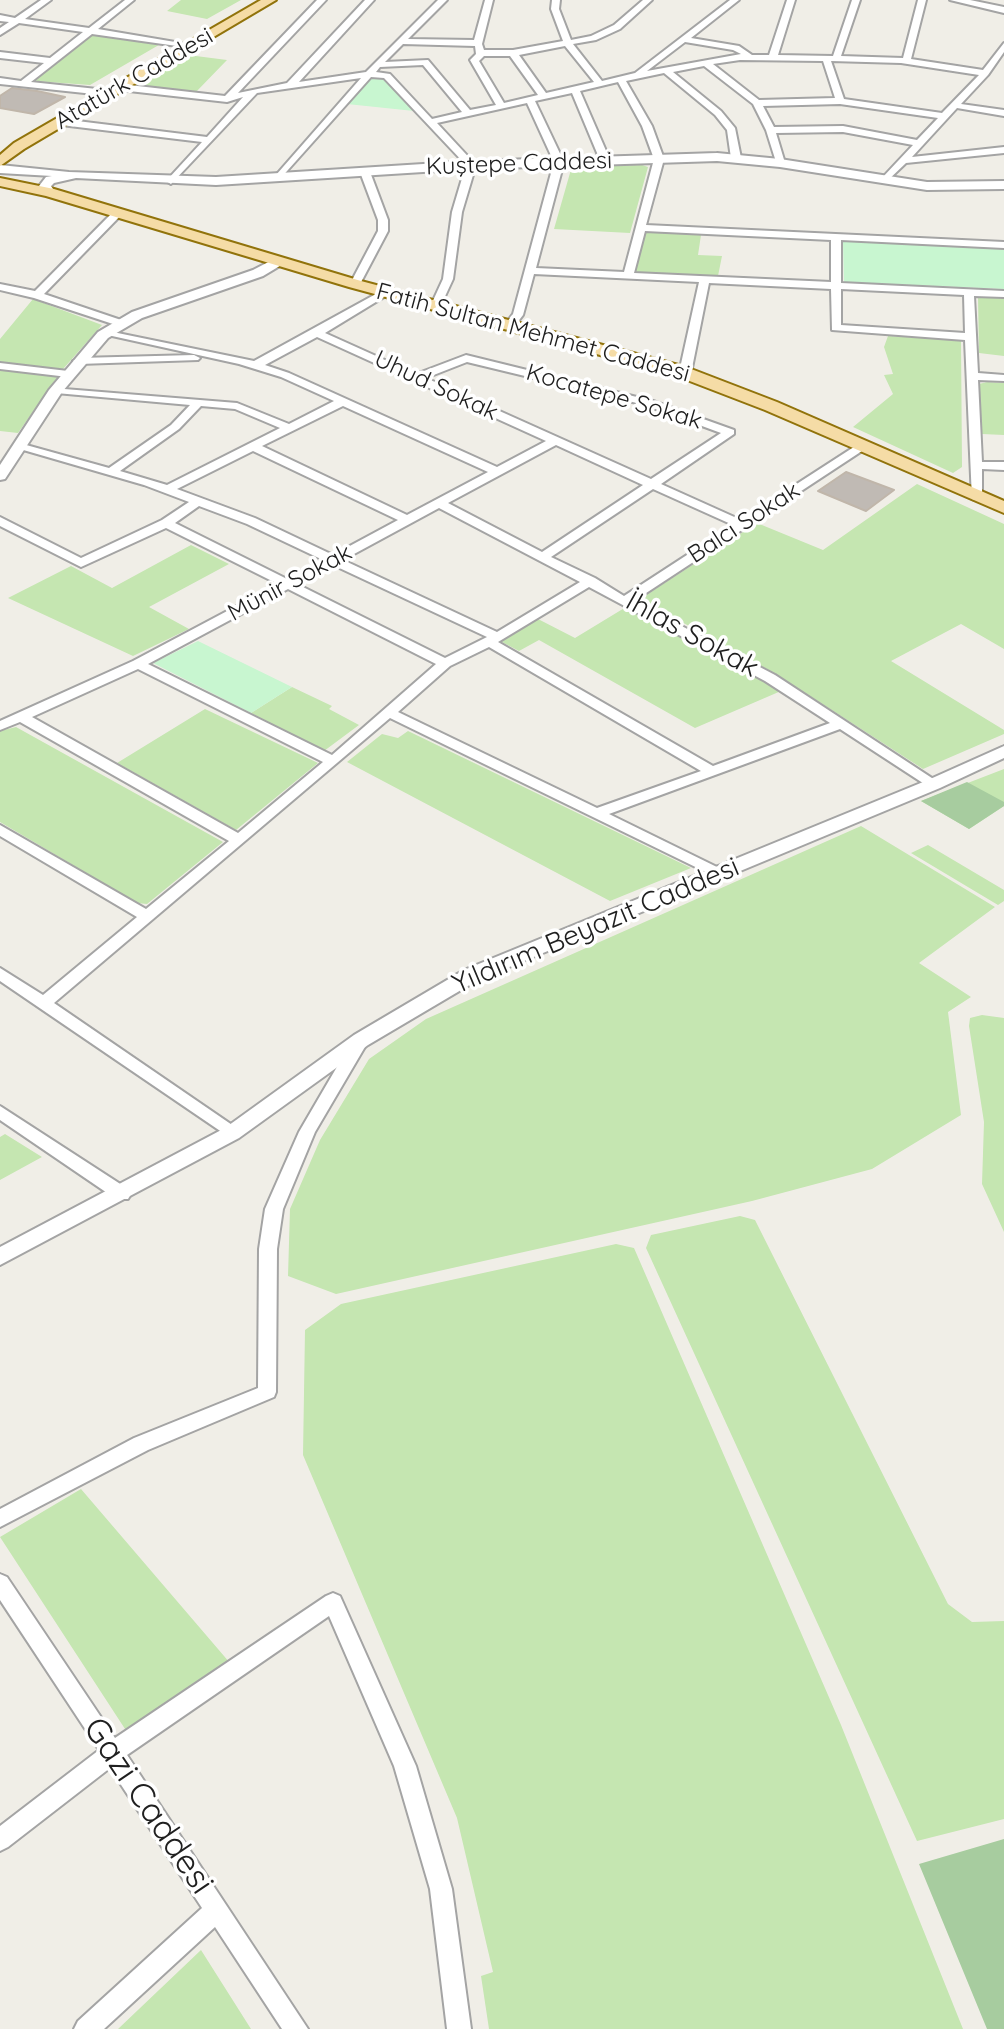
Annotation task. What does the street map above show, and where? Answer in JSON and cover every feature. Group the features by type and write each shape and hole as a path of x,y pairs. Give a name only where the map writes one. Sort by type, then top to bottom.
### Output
{"main road":[{"path":"0,145 249,0"},
{"name":"Atatürk Caddesi","path":"3,168 16,148 270,0"},
{"name":"Fatih Sultan Mehmet Caddesi","path":"3,168 49,192"},
{"name":"Fatih Sultan Mehmet Caddesi","path":"0,182 49,192 355,284 685,373 771,406 1004,508"}],"street":[{"path":"0,32 47,0"},
{"path":"24,83 130,0"},
{"path":"227,99 322,0"},
{"path":"289,87 370,0"},
{"path":"279,177 377,65 404,42 443,0"},
{"path":"489,0 474,60 501,106"},
{"path":"556,0 555,9 568,44 600,84"},
{"path":"404,42 513,53 568,44 606,33 648,0"},
{"path":"635,76 735,0"},
{"path":"773,56 791,0"},
{"path":"840,101 831,58 856,0"},
{"path":"906,61 922,0"},
{"path":"955,0 984,2 1004,10"},
{"path":"0,18 177,43"},
{"path":"684,39 736,48 751,56"},
{"path":"885,180 985,73 1004,46"},
{"path":"513,53 544,97"},
{"path":"0,55 51,61"},
{"path":"430,122 635,76 751,56 906,61 985,73"},
{"path":"377,65 425,62 468,114"},
{"path":"706,63 757,103 771,130 780,163"},
{"path":"665,70 725,121 732,130 736,158"},
{"path":"120,87 227,99 254,91 370,74 387,76 471,165 457,212 448,279 436,305"},
{"path":"621,80 647,126 659,159 628,276"},
{"path":"0,81 94,91"},
{"path":"575,89 605,160"},
{"path":"171,181 254,91"},
{"path":"509,326 518,315 559,162 530,100"},
{"path":"757,103 840,101 942,116"},
{"path":"953,105 1004,113"},
{"path":"61,122 209,140"},
{"path":"771,130 843,129 920,143"},
{"path":"906,160 1000,151 1004,138"},
{"name":"Kuştepe Caddesi","path":"3,168 171,181 471,165 736,158 927,186 1004,185"},
{"path":"355,284 383,231 383,220 365,172"},
{"path":"49,192 45,186 48,181 76,174"},
{"path":"37,295 119,212"},
{"path":"641,228 1004,245"},
{"path":"836,237 836,328 971,337"},
{"path":"0,476 56,390 107,332 120,323 258,273 278,261"},
{"path":"531,271 1004,294"},
{"path":"685,373 705,279"},
{"path":"0,287 37,295 120,323"},
{"path":"256,365 385,292"},
{"path":"969,292 976,496"},
{"path":"107,332 256,365 498,472"},
{"name":"Uhud Sokak","path":"317,333 555,441"},
{"path":"79,361 224,358"},
{"name":"Kocatepe Sokak","path":"418,377 466,358 649,403 730,432 543,557"},
{"path":"0,366 68,374"},
{"path":"972,376 1004,378"},
{"path":"56,390 246,408 290,428"},
{"path":"168,489 343,401"},
{"path":"112,471 175,427 199,402"},
{"path":"555,441 742,525"},
{"name":"Münir Sokak","path":"0,726 138,664 555,441"},
{"path":"19,447 112,471 251,521 493,639 712,771"},
{"path":"254,447 408,520"},
{"name":"Balcı Sokak","path":"627,600 861,447"},
{"path":"976,465 1004,466"},
{"path":"0,521 81,563 166,523 198,501"},
{"name":"İhlas Sokak","path":"439,503 770,678 934,784"},
{"path":"166,523 445,663"},
{"path":"44,1003 445,663 493,639 591,581"},
{"path":"138,664 332,761"},
{"path":"388,712 718,873"},
{"path":"21,717 239,840"},
{"path":"596,814 841,724"},
{"name":"Yıldırım Beyazıt Caddesi","path":"0,1257 232,1133 361,1040 471,975 934,784 1004,751"},
{"path":"0,830 148,917"},
{"path":"0,973 232,1133"},
{"path":"0,1519 141,1444 267,1392 268,1249 274,1209 307,1132 361,1040"},
{"path":"0,1112 122,1194"},
{"name":"Gazi Caddesi","path":"0,1583 296,2029"},
{"path":"0,1840 112,1753 333,1602 405,1766 441,1889 459,2029"},
{"path":"86,2029 217,1910"}],"green space":[{"path":"181,0 241,0 207,19 167,11"},
{"path":"94,32 164,42 90,85 34,81"},
{"path":"188,55 227,60 195,93 137,86"},
{"path":"369,79 386,80 414,111 347,104"},
{"path":"572,166 648,167 630,233 554,229"},
{"path":"644,232 701,235 698,255 722,256 718,276 635,272"},
{"path":"843,241 1004,248 1004,289 844,282"},
{"path":"978,297 1004,298 1004,356 979,353"},
{"path":"33,299 102,325 63,369 0,363 0,339"},
{"path":"888,336 961,340 962,467 953,473 853,427 893,394 884,375 893,374 884,347"},
{"path":"0,370 58,376 18,433 0,431"},
{"path":"1004,383 1004,435 982,434 979,384"},
{"path":"917,484 1004,524 1004,649 961,624 891,661 1004,730 1004,734 923,769 776,674 640,599 757,523 823,550"},
{"path":"191,545 229,564 149,607 189,629 133,656 8,598 71,566 112,588"},
{"path":"626,607 781,691 695,728 539,640 519,651 500,641 538,619 575,638"},
{"path":"198,641 292,687 251,713 153,663"},
{"path":"292,687 332,706 329,709 359,725 324,751 251,713"},
{"path":"205,709 318,763 236,830 117,763"},
{"path":"16,727 223,842 147,904 137,903 0,822 0,731"},
{"path":"408,731 691,868 610,901 347,762 382,734 398,738"},
{"path":"1004,769 1004,806 969,829 921,801"},
{"path":"967,782 1004,802 1004,806 969,829 921,801"},
{"path":"861,826 995,907 919,963 971,997 948,1012 961,1115 872,1169 752,1201 336,1294 288,1276 290,1209 320,1140 369,1059 426,1019"},
{"path":"928,845 1004,890 1004,901 998,905 911,853"},
{"path":"982,1015 1004,1018 1004,1232 982,1184 984,1122 969,1026 970,1018"},
{"path":"5,1134 42,1157 0,1180 0,1137"},
{"path":"740,1216 755,1220 948,1604 972,1622 1004,1621 1004,1819 917,1841 646,1248 651,1235"},
{"path":"616,1244 634,1248 841,1725 963,2029 489,2029 481,1976 493,1972 457,1818 303,1455 305,1330 341,1304"},
{"path":"81,1489 230,1663 127,1732 0,1537"},
{"path":"1004,1839 1004,2029 987,2029 919,1864"},
{"path":"201,1950 251,2029 118,2029"}],"building":[{"path":"12,88 65,97 34,114 0,108 0,96"},
{"path":"846,472 894,490 866,511 818,491"}]}
